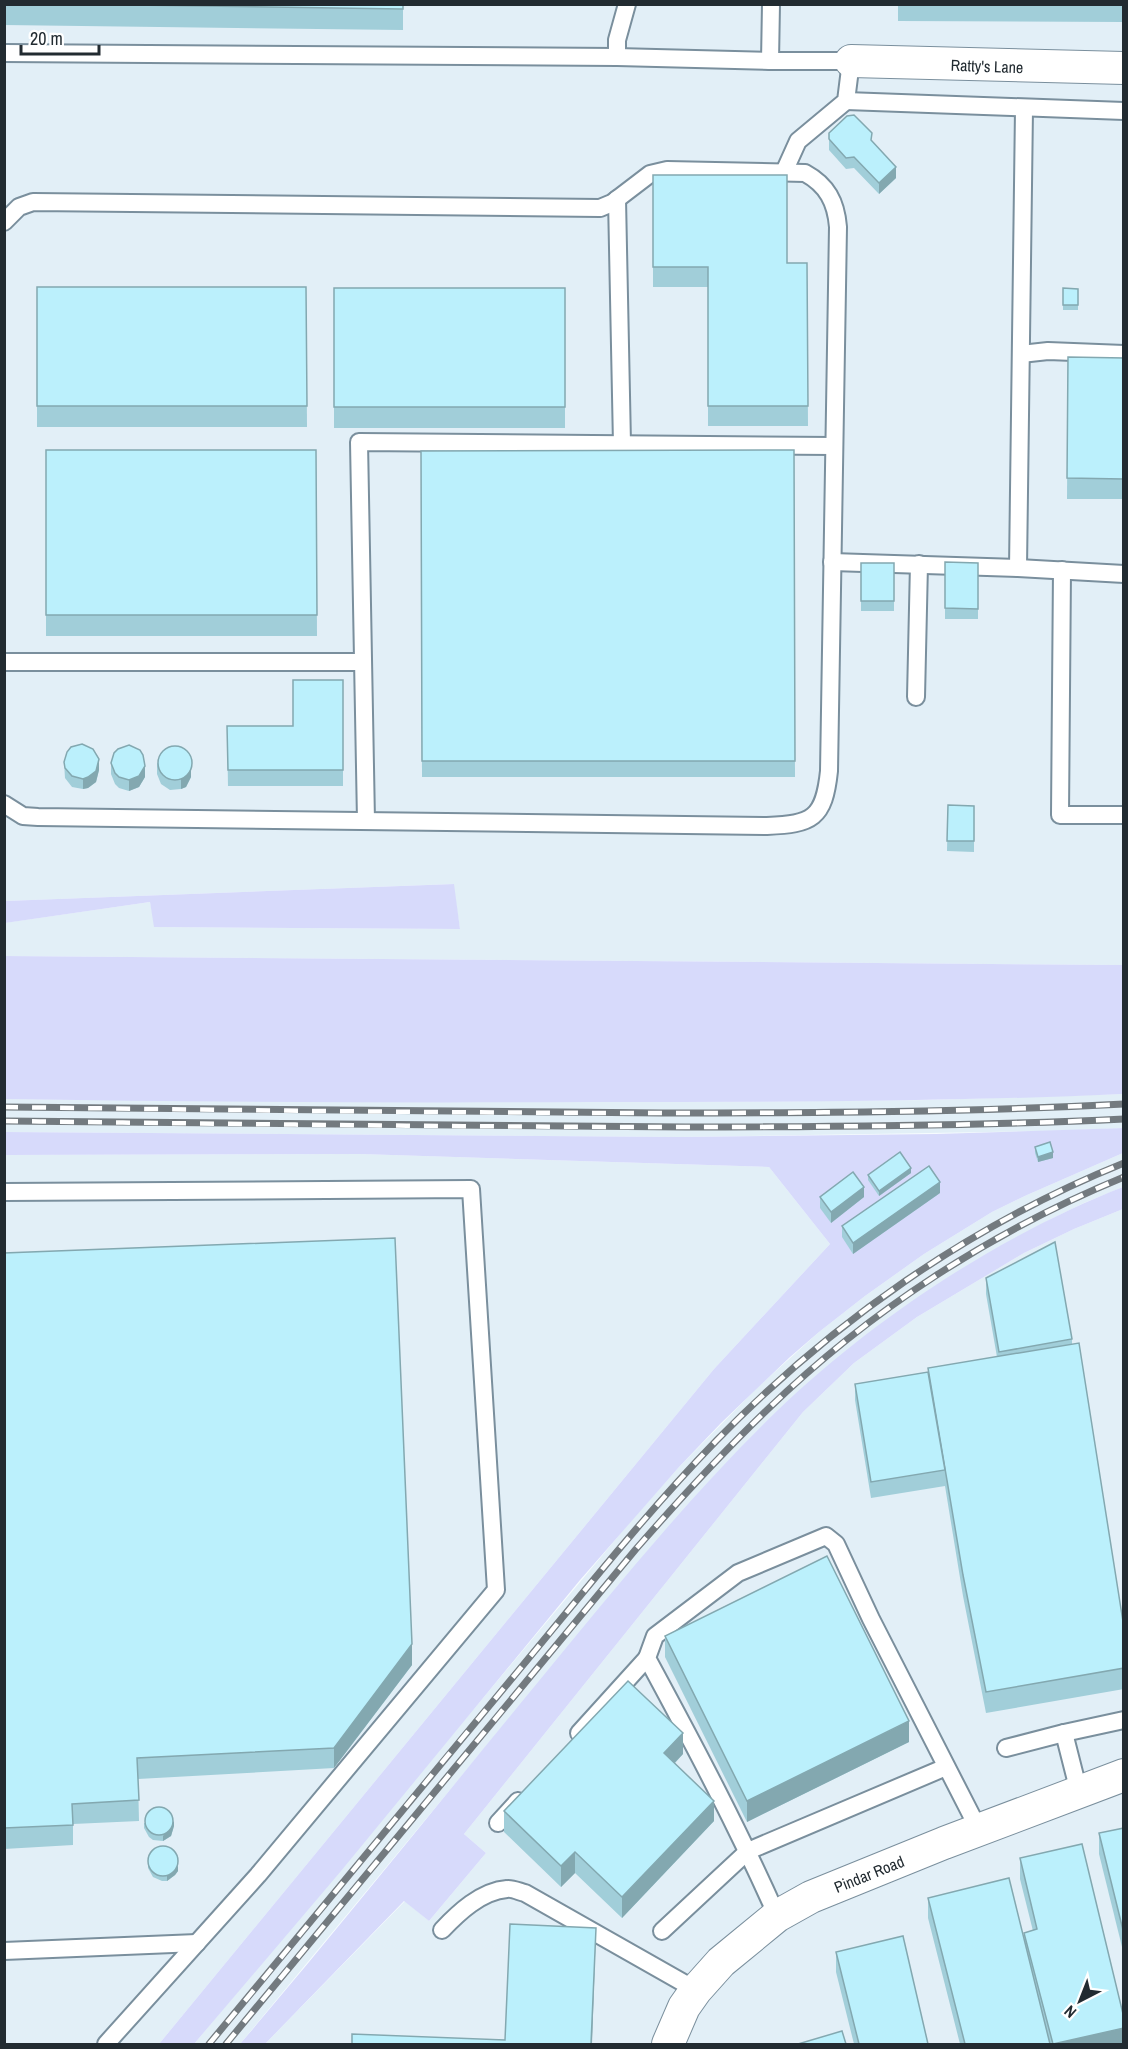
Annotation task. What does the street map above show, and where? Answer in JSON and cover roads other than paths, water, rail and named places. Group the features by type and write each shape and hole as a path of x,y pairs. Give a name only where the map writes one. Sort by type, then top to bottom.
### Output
{"street":[{"name":"Ratty's Lane","path":"851,61 1124,68"},
{"name":"Pindar Road","path":"668,2044 684,2007 696,1990 721,1962 777,1916 811,1897 1124,1775"}],"lane":[{"path":"617,57 616,40 627,4"},
{"path":"770,61 771,4"},
{"path":"4,53 851,61 846,100 798,141 784,172"},
{"path":"846,100 1024,109 1124,111"},
{"path":"1018,568 1024,109"},
{"path":"4,222 19,207 33,202 600,208 617,199 650,174 667,170 805,173 818,180 837,212 829,771 827,791 822,805 812,818 803,823 767,826 38,817 22,816 4,804"},
{"path":"617,199 622,444"},
{"path":"1021,354 1048,351 1124,354"},
{"path":"366,821 359,442 834,446"},
{"path":"832,562 1124,574"},
{"path":"916,697 919,564"},
{"path":"1062,570 1059,815 1124,815"},
{"path":"4,662 363,662"},
{"path":"4,1192 471,1189 496,1590 258,1875 106,2044"},
{"path":"569,1745 647,1658 655,1636 738,1573 826,1536 836,1544 871,1619 979,1830"},
{"path":"647,1658 702,1758 777,1916"},
{"path":"1006,1748 1124,1720"},
{"path":"1064,1733 1079,1792"},
{"path":"662,1931 748,1851 946,1767"},
{"path":"498,1823 530,1788"},
{"path":"442,1930 474,1901 508,1888 525,1893 696,1990"},
{"path":"4,1951 197,1943"}],"railway":[{"path":"4,1107 720,1113 951,1110 1124,1104"},
{"path":"4,1121 740,1127 959,1125 1124,1119"},
{"path":"209,2044 638,1527 689,1469 760,1398 807,1356 905,1281 1011,1216 1124,1163"},
{"path":"226,2044 636,1549 700,1478 767,1410 847,1339 934,1277 1027,1222 1124,1177"}]}
